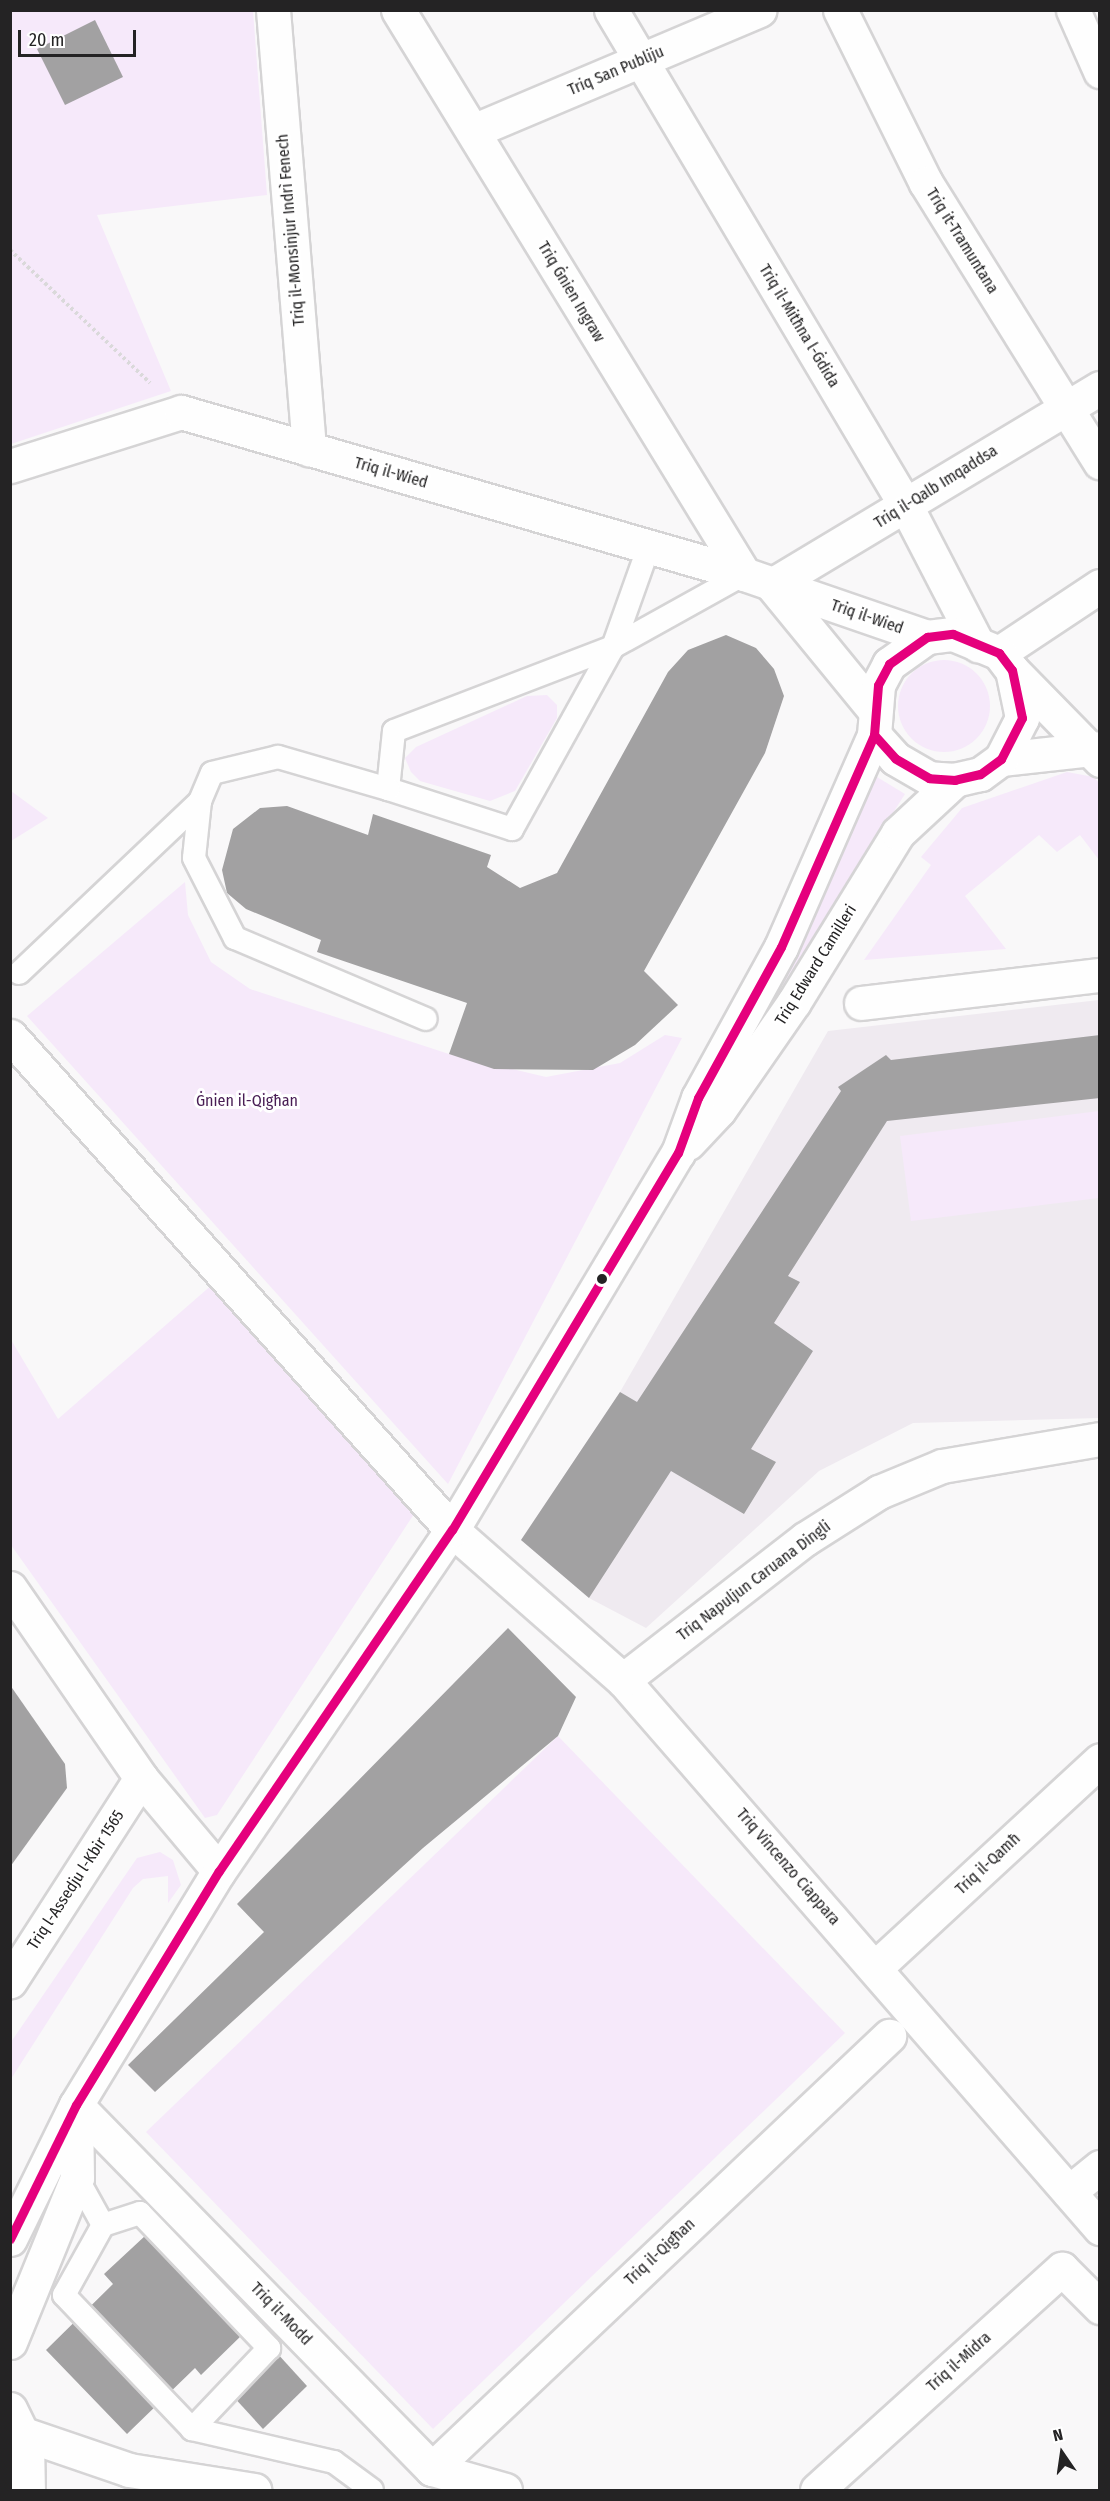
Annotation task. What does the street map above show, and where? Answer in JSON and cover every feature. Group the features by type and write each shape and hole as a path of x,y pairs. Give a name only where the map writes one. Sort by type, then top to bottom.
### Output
{"main road":[{"name":"Triq il-Monsinjur Indrì Fenech","path":"273,10 309,450"},
{"name":"Triq Ġnien Ingraw","path":"398,10 758,580"},
{"name":"Triq il-Mitħna l-Ġdida","path":"611,10 996,656 1097,753"},
{"name":"Triq San Publiju","path":"473,131 759,10"},
{"name":"Triq it-Tramuntana","path":"840,10 926,183 1100,462"},
{"path":"1073,10 1100,71"},
{"name":"Triq il-Qalb Imqaddsa","path":"758,580 906,507 1100,388"},
{"name":"Triq il-Wied","path":"182,412 649,546 927,637"},
{"path":"10,466 182,412"},
{"path":"758,580 874,723 917,774 955,780 980,774 1001,759 1022,718 996,656 953,634 927,637 889,664 878,685 874,723"},
{"path":"996,656 1100,586"},
{"name":"Triq Edward Camilleri","path":"10,2239 76,2105 219,1870 452,1530 678,1153 698,1098 781,946 874,723"},
{"name":"Triq il-Mitħna l-Ġdida","path":"1001,759 1097,753"},
{"name":"Triq Edward Camilleri","path":"678,1153 719,1110 794,1002 898,833 955,780"},
{"path":"861,1003 1100,975"},
{"name":"Triq Vincenzo Ciappara","path":"10,1036 452,1530 623,1680 876,1967 1100,2228"},
{"name":"Triq Napuljun Caruana Dingli","path":"623,1680 805,1539 879,1492 942,1466 1100,1439"},
{"path":"10,1588 141,1778 219,1870"},
{"name":"Triq il-Qamħ","path":"876,1967 1100,1760"},
{"name":"Triq l-Assedju l-Kbir 1565","path":"10,1981 141,1778"},
{"name":"Triq il-Qigħan","path":"432,2469 889,2036"},
{"path":"10,2342 76,2178 76,2105"},
{"name":"Triq il-Modd","path":"76,2105 432,2469 505,2490"},
{"path":"1069,2192 1100,2167"},
{"name":"Triq il-Midra","path":"817,2490 1062,2269 1100,2307"},
{"path":"15,2411 28,2490"},
{"path":"15,2411 129,2470 254,2490"}],"lane":[{"path":"426,1020 235,938 194,858 200,801 212,773 278,757 512,829 613,647 649,546"},
{"path":"388,789 394,731 613,647 758,580"},
{"path":"19,973 200,801"},
{"path":"76,2178 103,2224"},
{"path":"192,2429 269,2348 140,2213 103,2224 64,2295 192,2429 334,2462 372,2490"}],"path":[{"path":"10,250 182,412"}],"shaded area":[{"path":"1099,1000 1099,1418 913,1423 819,1471 646,1628 589,1598 521,1540 620,1392 828,1031"}],"green space":[{"path":"10,11 253,11 267,195 97,215 171,391 11,444"},
{"path":"944,660 962,663 977,673 987,688 990,706 987,724 977,739 962,749 944,752 926,749 911,739 901,724 898,706 901,688 911,673 926,663"},
{"path":"547,695 557,705 557,718 515,791 490,801 420,781 411,772 405,758 416,747 527,696"},
{"path":"1067,772 1094,777 1099,783 1099,860 1080,835 1057,852 1039,835 965,896 1006,949 864,960 931,865 921,857 962,808"},
{"path":"877,777 905,794 721,1083"},
{"path":"11,791 48,818 10,841"},
{"name":"Ġnien il-Qigħan","path":"185,882 188,915 211,962 250,989 449,1054 546,1077 620,1063 665,1035 682,1038 448,1484 27,1016"},
{"path":"1099,1111 1099,1198 911,1221 900,1136"},
{"path":"214,1283 416,1511 217,1815 205,1818 11,1545 10,1338 58,1419"},
{"path":"558,1736 845,2033 433,2429 146,2132"},
{"path":"160,1852 173,1860 181,1885 168,1903 168,1876 143,1879 133,1888 11,2079 11,2042 137,1858"}],"building":[{"path":"95,20 123,77 65,105 37,49"},
{"path":"726,635 756,648 774,669 784,696 765,753 644,971 678,1005 635,1045 593,1070 494,1069 449,1054 467,1003 317,952 321,940 246,909 227,893 222,870 233,829 260,808 287,806 368,835 373,814 491,855 487,867 520,888 557,873 668,672 688,650"},
{"path":"1100,1035 1100,1098 887,1121 788,1276 800,1282 774,1323 813,1351 751,1449 776,1462 744,1514 671,1471 589,1598 521,1540 620,1392 637,1402 841,1091 838,1087 886,1055 891,1060"},
{"path":"508,1628 576,1697 558,1736 423,1848 155,2092 128,2065 264,1932 237,1904"},
{"path":"10,1685 65,1764 67,1788 10,1867"},
{"path":"146,2235 244,2333 201,2375 195,2368 127,2434 46,2350 113,2284 104,2274"},
{"path":"276,2352 307,2386 263,2429 231,2394"}],"transit line":[{"path":"10,2239 76,2105 219,1871 452,1530 678,1153 698,1098 781,947 874,735 878,685 889,664 927,637 953,634 999,653 1012,670 1022,718 1001,759 980,774 955,780 929,778 895,758 874,735"}]}
